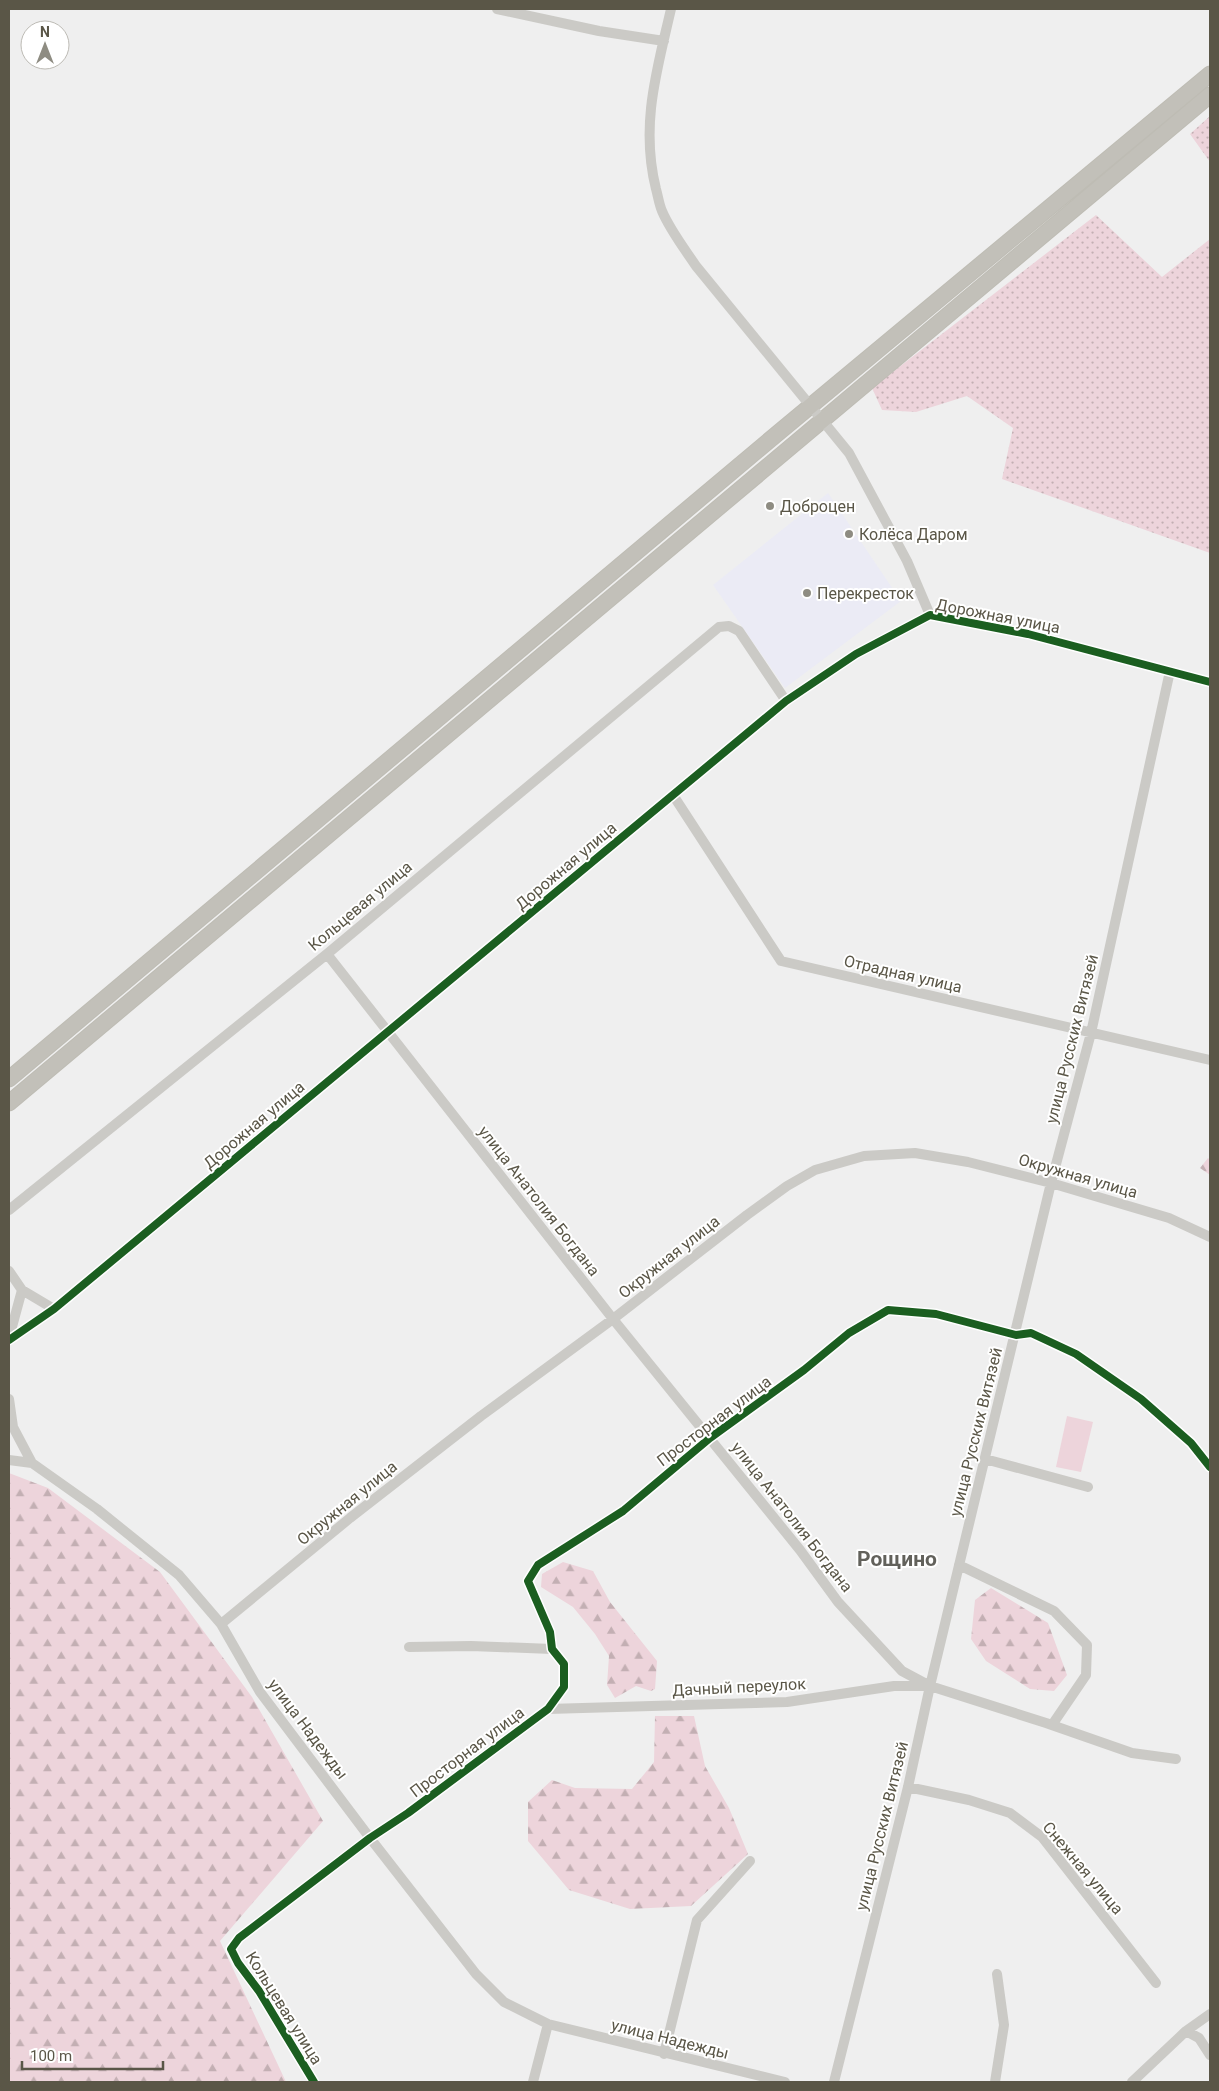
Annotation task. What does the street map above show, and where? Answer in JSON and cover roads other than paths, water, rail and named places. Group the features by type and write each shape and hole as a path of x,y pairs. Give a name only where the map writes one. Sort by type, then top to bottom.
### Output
{"highway":[{"path":"9,1080 1210,74"},
{"path":"9,1104 1210,95"}],"street":[{"path":"497,9 599,31 664,41"},
{"path":"671,9 650,106 648,138 653,177 661,210 696,266 812,406 848,453 907,561 930,615"},
{"name":"Дорожная улица","path":"9,1339 54,1309 786,702 856,654 930,615 1028,634 1210,682"},
{"name":"Кольцевая улица","path":"9,1210 327,954 719,627 729,626 739,630 786,702"},
{"name":"улица Русских Витязей","path":"834,2082 908,1787 930,1686 1016,1335 1051,1183 1090,1033 1170,671"},
{"name":"Отрадная улица","path":"673,795 781,961 1210,1060"},
{"name":"улица Анатолия Богдана","path":"327,954 612,1319 800,1550 838,1602 902,1671 930,1686"},
{"name":"Окружная улица","path":"221,1624 350,1518 466,1428 747,1215 787,1186 815,1170 864,1156 915,1153 968,1162 1051,1183 1169,1218 1210,1236"},
{"path":"9,1271 22,1290 54,1309"},
{"path":"9,1339 22,1290"},
{"name":"Просторная улица","path":"231,1949 239,1938 370,1838 408,1813 548,1709 564,1687 564,1664 552,1649 550,1632 528,1581 538,1565 623,1510 710,1438 804,1370 850,1333 888,1310 936,1314 1016,1335 1031,1334 1076,1354 1140,1399 1192,1443 1210,1467"},
{"name":"улица Надежды","path":"9,1399 13,1427 32,1463 97,1509 179,1574 221,1624 260,1692 370,1838 476,1974 504,2002 548,2024 664,2054 785,2082"},
{"path":"985,1459 1088,1487"},
{"name":"улица Надежды","path":"9,1460 32,1463"},
{"path":"959,1565 1054,1611 1087,1645 1086,1676 1052,1725"},
{"path":"409,1646 552,1649"},
{"name":"Дачный переулок","path":"548,1709 788,1702 894,1686 930,1686"},
{"path":"930,1686 1052,1725 1132,1754 1176,1759"},
{"name":"Снежная улица","path":"908,1787 970,1800 1010,1813 1042,1837 1156,1983"},
{"path":"664,2054 698,1920 750,1862"},
{"name":"Кольцевая улица","path":"231,1949 238,1964 259,1991 314,2082"},
{"path":"995,2082 1004,2025 997,1974"},
{"path":"1132,2082 1186,2031 1210,2014"},
{"path":"533,2082 548,2024"},
{"path":"1186,2031 1199,2038 1210,2055"}],"place":[{"name":"Доброцен","path":"770,506"},
{"name":"Колёса Даром","path":"849,534"},
{"name":"Перекресток","path":"807,593"}],"district":[{"name":"Рощино","path":"897,1559"}]}
